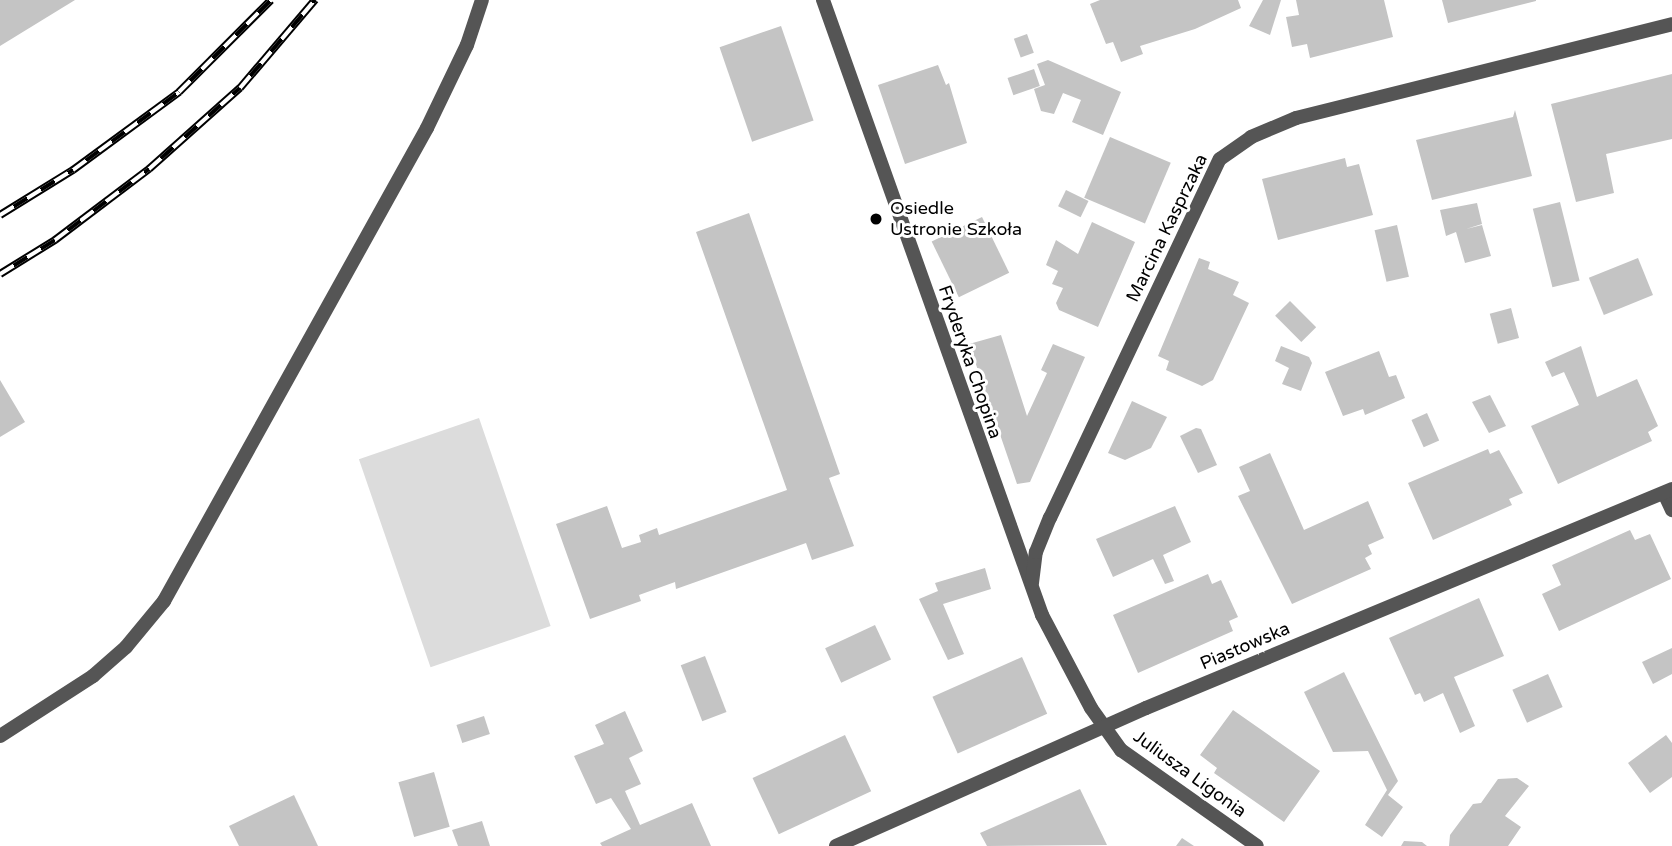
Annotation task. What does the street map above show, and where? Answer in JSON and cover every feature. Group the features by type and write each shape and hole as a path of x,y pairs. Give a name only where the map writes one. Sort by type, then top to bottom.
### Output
{"street":[{"path":"0,736 93,676 126,647 164,601 427,128 467,45 482,0"},
{"name":"Fryderyka Chopina","path":"823,0 1032,594 1103,728"},
{"name":"Marcina Kasprzaka","path":"1032,594 1036,552 1050,518 1220,159 1251,136 1296,118 1672,24"},
{"path":"1668,491 1672,510"},
{"name":"Piastowska","path":"836,846 1103,728 1668,491"},
{"name":"Juliusza Ligonia","path":"1103,728 1121,750 1257,846"}],"shaded area":[{"path":"479,418 551,626 431,667 359,459"}],"building":[{"path":"0,0 75,0 0,46"},
{"path":"1100,0 1238,0 1241,8 1195,29 1140,46 1143,54 1121,62 1113,42 1106,44 1090,4"},
{"path":"1263,0 1281,0 1270,35 1249,26"},
{"path":"1296,0 1384,0 1393,37 1310,58 1307,44 1292,47 1286,17 1299,15"},
{"path":"1442,0 1536,0 1536,1 1448,23"},
{"path":"781,26 814,121 752,142 720,47"},
{"path":"1027,34 1034,53 1021,58 1014,39"},
{"path":"1048,60 1121,92 1103,135 1072,122 1081,100 1063,93 1054,114 1041,111 1034,89 1045,85 1037,64"},
{"path":"938,65 946,85 949,83 967,143 905,164 878,85"},
{"path":"1034,69 1040,86 1013,95 1008,78"},
{"path":"1672,74 1672,139 1606,154 1614,193 1576,202 1551,104"},
{"path":"1515,110 1532,176 1432,200 1416,140 1513,117"},
{"path":"1110,137 1171,163 1145,224 1084,198"},
{"path":"1345,158 1347,167 1359,164 1373,215 1278,240 1262,179"},
{"path":"1066,190 1088,201 1081,217 1058,206"},
{"path":"1560,202 1580,281 1552,287 1533,209"},
{"path":"1477,203 1482,224 1466,229 1482,225 1491,256 1465,263 1456,232 1446,236 1440,210"},
{"path":"749,213 840,474 829,478 854,546 812,560 806,543 676,589 675,582 639,595 641,601 590,619 556,524 607,506 622,548 641,542 639,535 657,528 659,535 787,490 696,232"},
{"path":"982,217 1009,273 959,297 932,242"},
{"path":"1092,222 1135,242 1098,327 1059,310 1056,303 1063,288 1052,284 1058,271 1046,265 1056,240 1078,254"},
{"path":"1397,225 1409,277 1387,282 1375,230"},
{"path":"1199,258 1210,262 1208,269 1239,282 1233,295 1249,303 1213,380 1202,386 1166,370 1169,361 1158,356"},
{"path":"1638,258 1653,295 1604,315 1589,278"},
{"path":"1290,301 1316,327 1301,342 1275,316"},
{"path":"1511,308 1519,338 1498,344 1490,314"},
{"path":"1001,335 1027,416 1047,373 1041,370 1053,344 1085,357 1030,482 1017,484 969,344"},
{"path":"1281,346 1309,357 1312,363 1301,391 1282,384 1289,368 1275,361"},
{"path":"1581,346 1597,397 1637,379 1658,426 1648,432 1652,441 1558,484 1531,426 1579,405 1564,372 1552,377 1545,362"},
{"path":"1379,351 1389,377 1396,375 1405,398 1365,415 1363,409 1343,416 1325,372"},
{"path":"0,380 25,422 0,437"},
{"path":"1490,395 1506,426 1489,433 1472,402"},
{"path":"1132,401 1167,417 1151,448 1125,460 1108,453"},
{"path":"1427,413 1439,440 1424,447 1411,420"},
{"path":"1196,428 1201,429 1217,465 1198,473 1180,436"},
{"path":"1488,449 1490,454 1499,450 1523,493 1509,499 1512,505 1433,540 1408,483"},
{"path":"1270,453 1304,530 1368,501 1384,538 1368,545 1372,554 1365,558 1371,569 1292,604 1238,496 1250,491 1239,467"},
{"path":"1175,506 1191,542 1163,555 1174,581 1165,584 1153,559 1113,577 1096,539"},
{"path":"1630,530 1635,540 1650,534 1671,579 1559,631 1542,594 1561,585 1552,565"},
{"path":"985,568 991,589 943,604 964,654 948,660 919,599 938,591 935,583"},
{"path":"1208,574 1212,584 1221,580 1238,617 1229,621 1233,631 1138,673 1113,615"},
{"path":"1479,598 1504,656 1454,677 1475,726 1460,733 1443,693 1424,702 1420,693 1415,695 1389,638"},
{"path":"875,625 891,659 841,683 825,648"},
{"path":"1672,648 1672,674 1653,684 1642,662"},
{"path":"705,656 727,712 702,721 681,665"},
{"path":"1022,657 1047,714 958,754 932,697"},
{"path":"1344,672 1398,781 1388,795 1403,807 1382,837 1365,825 1387,790 1368,751 1333,752 1304,692"},
{"path":"1548,674 1563,707 1527,723 1512,690"},
{"path":"1233,710 1320,771 1284,822 1214,773 1217,768 1200,755"},
{"path":"625,711 643,751 629,758 641,784 625,791 640,825 692,803 711,846 602,846 600,843 631,829 611,798 596,804 574,756 604,744 595,725"},
{"path":"484,716 490,734 462,743 456,725"},
{"path":"845,735 871,791 779,834 753,778"},
{"path":"1666,735 1672,743 1672,777 1650,793 1628,763"},
{"path":"434,772 450,827 414,837 398,782"},
{"path":"1517,778 1529,786 1505,816 1521,827 1508,846 1449,846 1450,835 1473,804 1481,803 1498,779"},
{"path":"1080,789 1107,845 987,846 980,833"},
{"path":"294,795 318,846 239,846 229,826"},
{"path":"482,821 490,846 458,846 452,830"},
{"path":"1182,838 1194,846 1176,846"},
{"path":"1404,841 1422,842 1427,846 1401,846"}],"railway":[{"path":"0,215 73,170 179,92 271,0"},
{"path":"0,274 55,240 149,169 240,88 315,0"}],"place":[{"name":"Osiedle Ustronie Szkoła","path":"876,219"}]}
